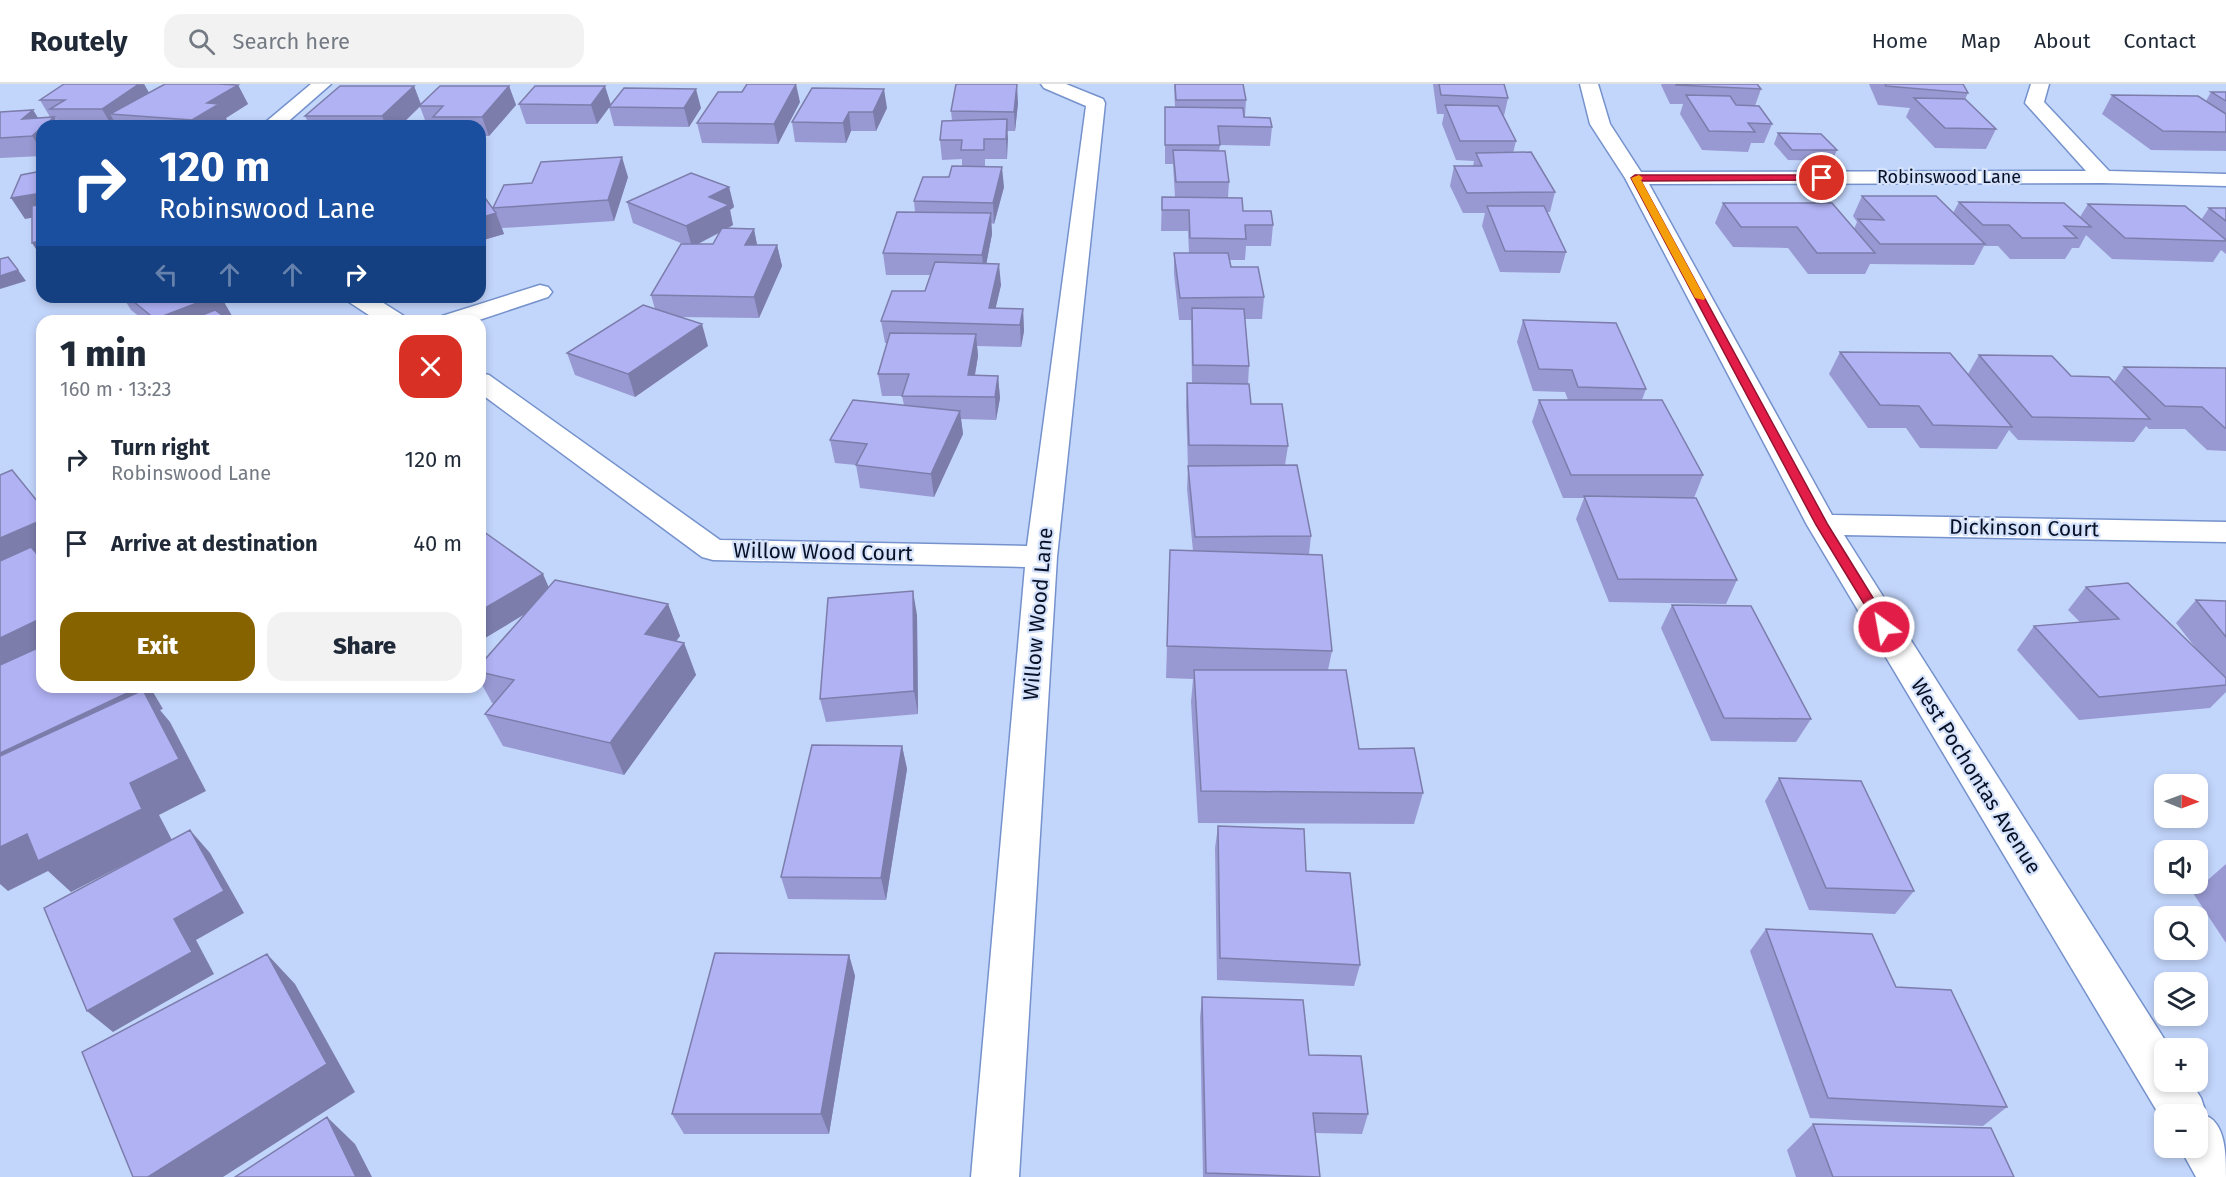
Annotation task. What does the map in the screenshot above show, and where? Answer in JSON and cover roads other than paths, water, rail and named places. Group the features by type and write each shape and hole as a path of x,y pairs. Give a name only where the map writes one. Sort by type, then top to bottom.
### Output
{"street":[{"path":"278,120 322,84"},
{"name":"Willow Wood Lane","path":"995,1177 1041,557 1096,103 1050,84"},
{"name":"West Pochontas Avenue","path":"1589,84 1600,123 1635,178 1822,525 2179,1104"},
{"path":"2040,84 2034,103 2103,177"},
{"name":"Robinswood Lane","path":"1635,178 2103,177 2226,180"},
{"path":"469,315 540,292"},
{"path":"366,303 385,315"},
{"name":"Willow Wood Court","path":"486,385 713,550 1041,557"},
{"name":"Dickinson Court","path":"1822,525 2226,532"},
{"path":"2208,1152 2223,1177"}]}
